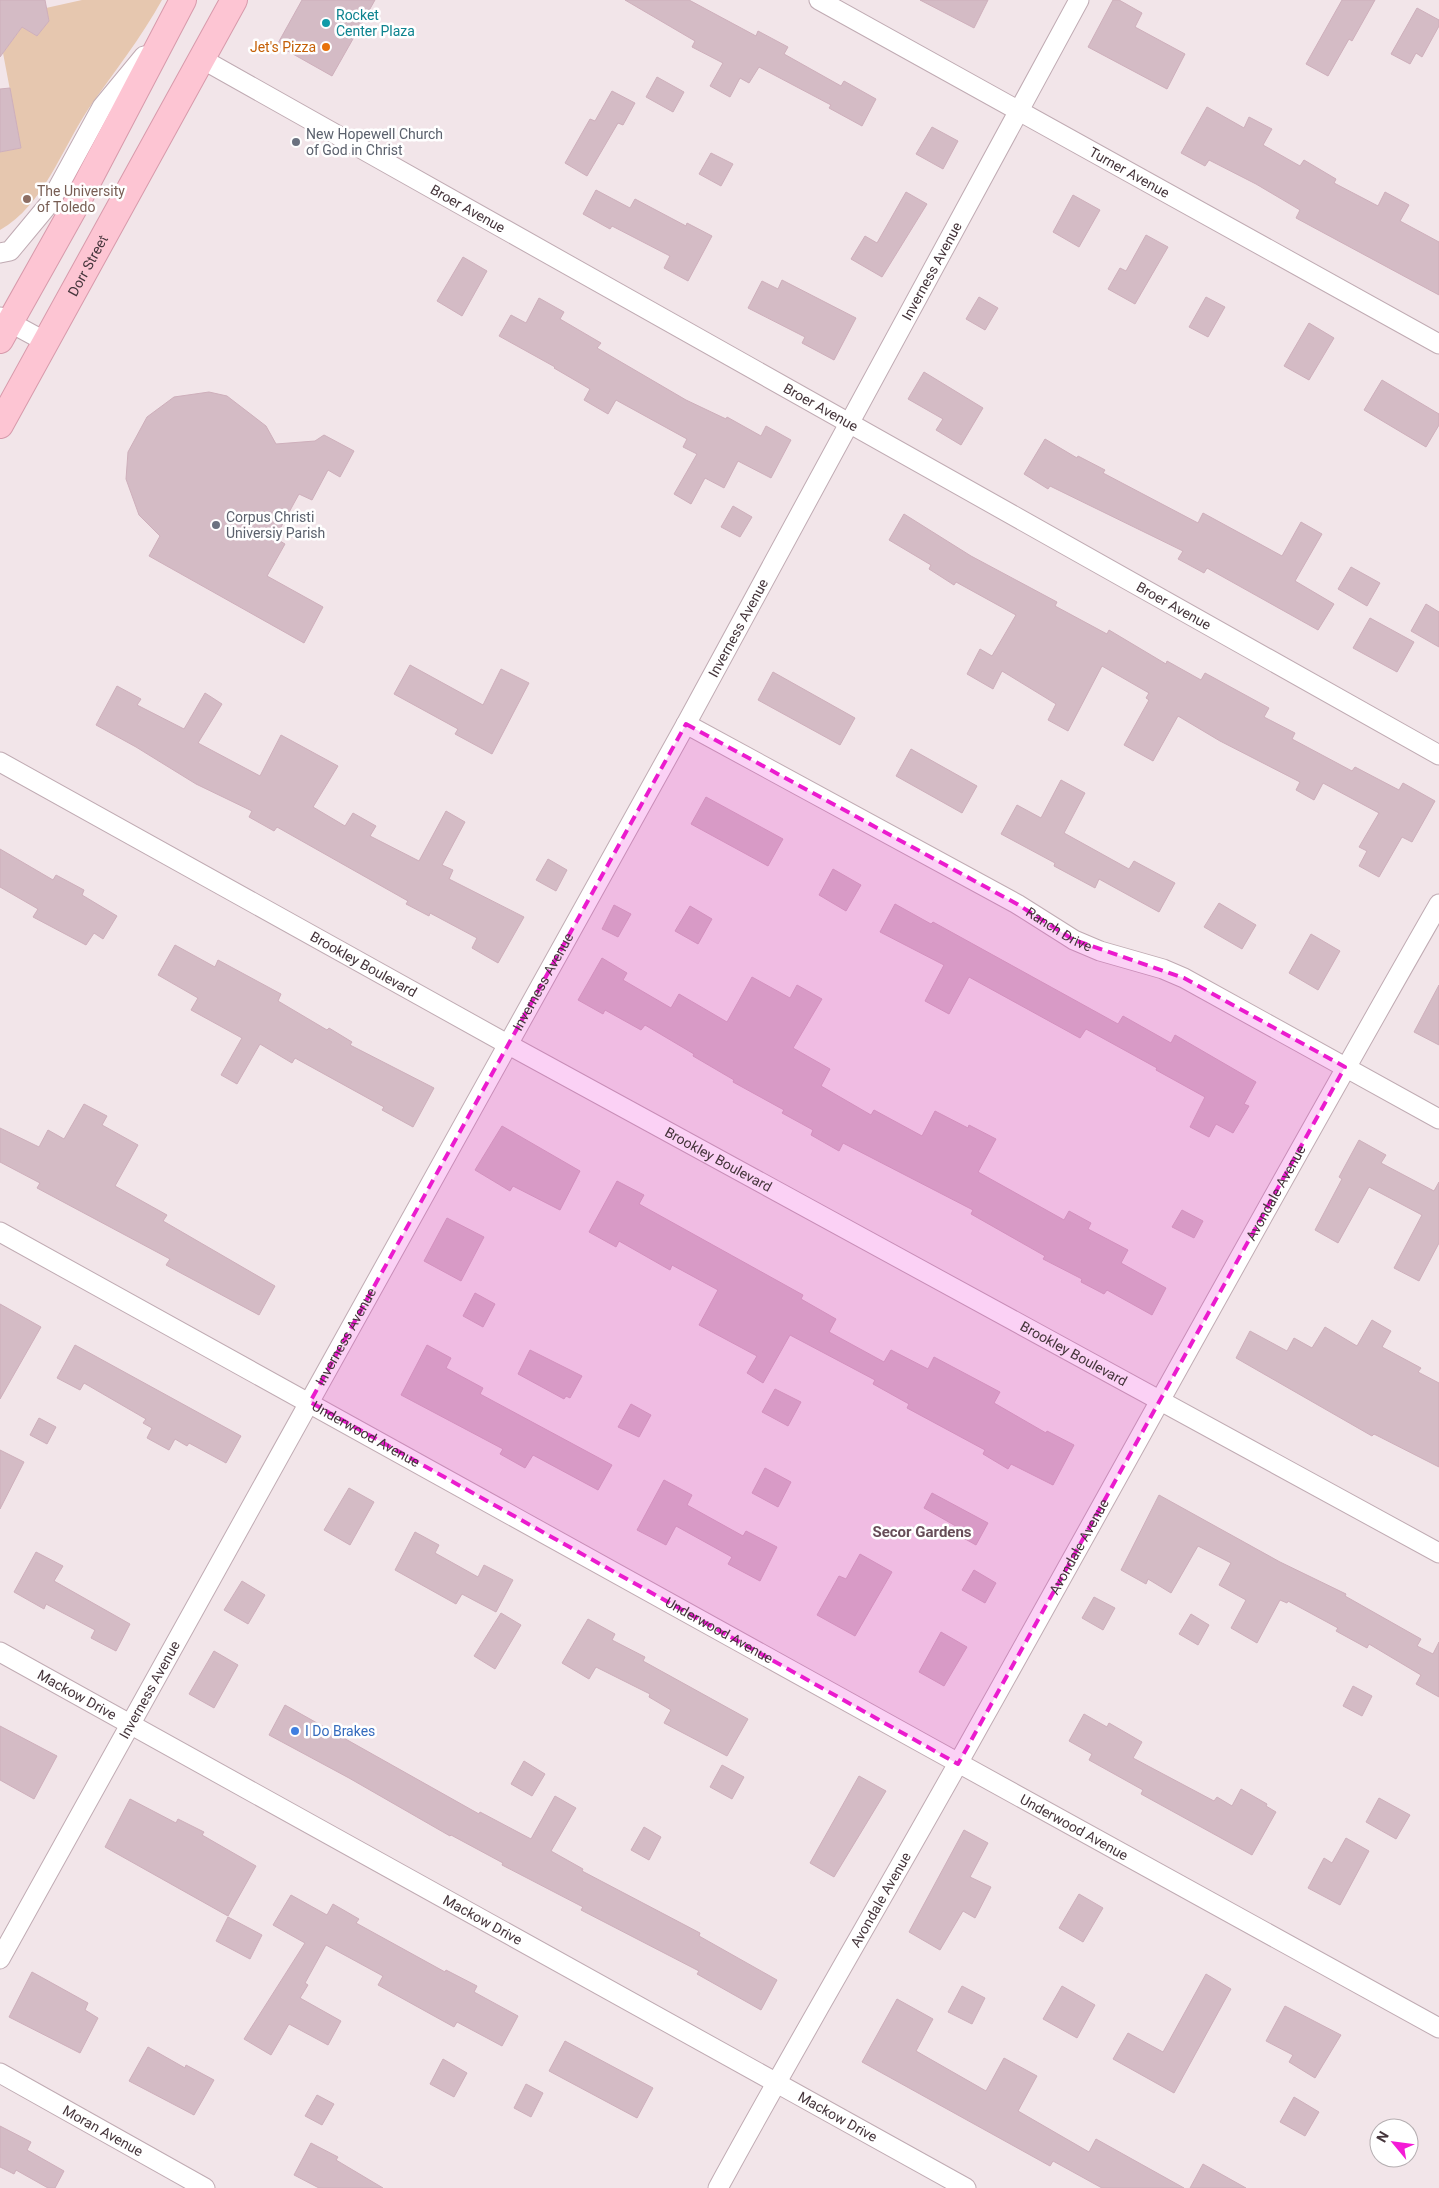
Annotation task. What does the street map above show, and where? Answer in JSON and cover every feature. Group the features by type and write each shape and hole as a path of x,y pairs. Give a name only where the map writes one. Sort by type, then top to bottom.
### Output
{"main road":[{"path":"3,326 74,208 183,0"},
{"name":"Dorr Street","path":"0,426 234,0"}],"street":[{"name":"Turner Avenue","path":"819,0 1439,344"},
{"name":"Inverness Avenue","path":"0,1959 686,724 1018,109 1079,0"},
{"path":"0,253 10,251 50,204 102,107 170,24"},
{"name":"Broer Avenue","path":"202,59 1439,755"},
{"path":"3,326 46,342"},
{"name":"Ranch Drive","path":"686,724 1017,904 1074,940 1100,951 1163,969 1184,978 1439,1119"},
{"name":"Brookley Boulevard","path":"0,762 509,1045 1161,1400 1439,1554"},
{"name":"Avondale Avenue","path":"718,2188 775,2082 958,1764 1345,1067 1439,904"},
{"name":"Underwood Avenue","path":"0,1232 310,1402 958,1764 1439,2028"},
{"name":"Mackow Drive","path":"0,1652 966,2188"},
{"name":"Moran Avenue","path":"0,2074 205,2188"}],"highlighted area":[{"path":"686,724 1017,904 1074,940 1184,978 1345,1067 958,1764 310,1402"}],"shaded area":[{"name":"The University of Toledo","path":"82,0 162,0 89,108 40,191 29,206 0,230 0,152 21,148 3,53 22,27 37,36 49,21 46,8"}],"building":[{"path":"0,0 45,0 49,21 37,36 22,27 0,57"},
{"name":"Rocket Center Plaza","path":"302,0 375,0 332,76 277,45"},
{"path":"625,0 689,0 756,36 758,31 788,47 784,54 841,86 844,81 876,99 862,126 829,108 831,105 759,67 749,83 740,78 730,97 710,86 723,63 692,47 695,41"},
{"path":"920,0 988,0 974,28"},
{"path":"1113,0 1119,0 1142,13 1135,27 1185,54 1167,89 1088,47"},
{"path":"1342,0 1375,0 1352,41 1349,39 1328,76 1306,64"},
{"path":"1417,8 1439,20 1439,26 1422,57 1416,53 1410,64 1391,54"},
{"path":"657,77 684,92 673,112 646,97"},
{"path":"10,88 21,148 0,152 0,89"},
{"path":"612,91 635,103 623,125 618,123 587,176 565,163 590,119 595,121"},
{"path":"1207,107 1244,128 1249,117 1272,129 1263,145 1300,166 1304,160 1336,179 1334,183 1378,206 1385,192 1409,205 1400,221 1439,242 1439,295 1296,218 1300,210 1256,184 1209,160 1205,166 1181,153"},
{"path":"932,127 958,141 943,169 916,154"},
{"path":"711,153 733,164 721,186 699,174"},
{"path":"596,190 630,208 635,199 686,226 687,223 712,236 688,281 664,268 670,256 612,226 610,229 583,214"},
{"path":"906,192 927,204 882,277 851,259 865,236 877,243"},
{"path":"1073,195 1100,210 1079,247 1053,232"},
{"path":"1146,235 1168,247 1135,304 1108,289 1120,268 1126,271"},
{"path":"463,257 487,271 462,316 437,301"},
{"path":"782,280 856,318 834,360 802,343 805,337 748,308 762,281 778,289"},
{"path":"979,297 998,308 985,330 966,319"},
{"path":"1206,297 1225,307 1208,337 1189,327"},
{"path":"539,298 564,312 560,319 601,343 597,348 686,400 726,419 727,417 761,436 766,426 791,440 771,478 738,461 724,488 705,478 691,504 674,494 697,454 683,447 687,439 616,400 608,414 584,400 590,389 499,336 511,315 526,323"},
{"path":"1309,323 1334,338 1309,380 1284,366"},
{"path":"924,372 983,408 961,445 936,430 943,419 908,399"},
{"path":"1382,380 1439,414 1439,425 1426,447 1364,410"},
{"name":"Corpus Christi Universiy Parish","path":"209,392 227,396 266,426 276,444 315,441 324,435 354,451 340,477 328,470 312,500 299,494 275,538 285,544 267,576 323,607 304,643 149,556 160,536 139,515 126,479 128,452 147,417 174,397"},
{"path":"1045,439 1077,458 1078,456 1105,470 1103,473 1198,523 1203,513 1282,556 1301,522 1322,534 1295,581 1334,604 1318,630 1207,568 1204,573 1178,559 1183,551 1050,486 1048,489 1024,474"},
{"path":"733,506 752,517 740,537 721,527"},
{"path":"904,514 971,556 1057,602 1055,606 1107,634 1109,630 1166,664 1167,661 1201,680 1205,673 1269,708 1264,717 1295,733 1292,739 1352,771 1355,767 1399,790 1403,783 1435,801 1412,842 1402,837 1379,877 1359,866 1367,851 1359,847 1379,813 1323,783 1314,800 1296,790 1300,782 1220,741 1178,716 1153,761 1124,745 1149,700 1146,698 1149,693 1102,666 1068,731 1048,720 1056,704 1002,671 993,689 967,674 980,649 992,656 1016,615 956,582 954,585 929,569 931,565 889,540"},
{"path":"1351,567 1380,583 1367,606 1338,589"},
{"path":"1426,604 1439,612 1439,647 1411,631"},
{"path":"1370,618 1414,642 1397,672 1353,648"},
{"path":"410,665 483,705 501,669 529,683 492,754 455,734 458,729 394,694"},
{"path":"773,672 855,718 840,745 758,700"},
{"path":"117,686 141,699 137,705 184,729 205,693 222,704 198,743 260,776 281,735 338,766 313,807 345,826 353,813 376,826 370,836 419,861 446,811 465,822 442,865 453,870 449,879 524,917 498,963 472,948 477,938 430,913 429,916 406,904 408,901 277,827 274,831 249,817 252,811 196,784 96,725"},
{"path":"911,749 977,786 962,813 896,776"},
{"path":"1061,780 1085,793 1064,833 1129,869 1134,861 1175,883 1159,912 1099,879 1095,888 1054,866 1055,863 1001,834 1017,805 1041,818"},
{"path":"706,797 783,839 768,866 691,824"},
{"path":"0,849 53,880 56,875 84,890 82,895 117,916 103,939 94,933 86,945 33,917 38,909 0,887"},
{"path":"548,859 567,870 556,891 536,880"},
{"path":"833,869 861,885 846,911 819,895"},
{"path":"1219,903 1256,925 1242,949 1204,927"},
{"path":"895,904 931,924 933,922 1118,1024 1123,1016 1171,1043 1175,1035 1256,1082 1244,1104 1249,1106 1233,1133 1216,1124 1209,1137 1190,1127 1205,1097 1156,1070 1157,1068 1086,1029 1080,1038 969,977 949,1014 925,1001 944,965 880,932"},
{"path":"614,905 631,914 618,937 602,929"},
{"path":"690,906 712,919 698,944 675,931"},
{"path":"1311,934 1340,951 1318,990 1289,973"},
{"path":"175,945 215,967 218,960 281,994 278,1001 327,1030 329,1028 352,1042 350,1045 434,1088 413,1127 382,1110 384,1107 295,1058 292,1063 260,1044 237,1084 221,1075 242,1038 191,1010 198,998 158,975"},
{"path":"602,958 627,973 623,980 671,1008 679,994 727,1022 752,977 790,998 797,985 822,999 793,1048 830,1069 821,1086 871,1115 874,1110 922,1136 935,1111 968,1128 969,1125 996,1139 978,1172 1064,1220 1069,1211 1091,1223 1088,1229 1128,1250 1121,1263 1166,1288 1152,1315 1107,1290 1104,1294 1081,1282 1082,1279 1043,1259 1045,1256 971,1214 973,1210 843,1143 839,1151 811,1135 813,1130 782,1113 784,1110 733,1082 734,1080 693,1056 694,1054 645,1025 641,1030 605,1010 603,1014 578,1000"},
{"path":"1439,985 1439,1045 1414,1032"},
{"path":"84,1104 107,1116 102,1125 138,1145 115,1186 167,1215 163,1221 275,1286 259,1315 166,1265 170,1259 37,1188 40,1183 0,1162 0,1128 39,1147 48,1130 64,1139"},
{"path":"502,1126 580,1171 560,1210 513,1186 510,1191 475,1170"},
{"path":"1359,1140 1386,1155 1381,1163 1434,1191 1439,1182 1439,1243 1419,1281 1394,1268 1422,1215 1369,1187 1338,1243 1315,1230 1342,1179 1339,1177"},
{"path":"617,1181 644,1195 639,1204 803,1295 801,1299 836,1319 829,1332 884,1362 891,1350 928,1369 934,1357 1000,1392 994,1403 1046,1433 1047,1431 1074,1445 1053,1485 1011,1464 1008,1469 983,1454 985,1450 907,1408 909,1404 873,1384 875,1380 790,1335 763,1383 747,1373 757,1356 699,1325 718,1290 672,1265 670,1270 619,1241 616,1247 589,1232"},
{"path":"1182,1210 1203,1221 1194,1238 1172,1227"},
{"path":"447,1218 484,1237 461,1281 424,1261"},
{"path":"475,1293 495,1304 483,1327 463,1316"},
{"path":"0,1304 41,1327 0,1399"},
{"path":"1372,1320 1391,1331 1382,1347 1421,1368 1418,1372 1439,1383 1439,1467 1374,1434 1372,1436 1236,1358 1250,1331 1287,1351 1294,1338 1312,1348 1325,1327 1357,1346"},
{"path":"75,1345 241,1436 226,1463 189,1443 187,1446 175,1439 169,1450 147,1438 152,1428 143,1423 146,1419 84,1383 80,1390 57,1378"},
{"path":"427,1345 451,1358 446,1368 483,1388 480,1394 612,1465 598,1490 533,1455 525,1468 500,1454 503,1449 401,1395"},
{"path":"530,1350 582,1376 570,1398 566,1396 564,1399 518,1374"},
{"path":"775,1389 801,1402 788,1426 762,1412"},
{"path":"631,1404 651,1415 639,1437 618,1427"},
{"path":"39,1418 56,1427 47,1444 30,1435"},
{"path":"0,1450 24,1462 0,1509"},
{"path":"765,1468 791,1482 778,1507 752,1493"},
{"path":"664,1480 692,1495 687,1505 743,1536 746,1531 777,1547 760,1581 728,1564 732,1557 676,1526 666,1545 637,1530"},
{"path":"349,1488 374,1502 350,1545 324,1530"},
{"path":"932,1493 988,1523 976,1545 958,1535 961,1529 924,1508"},
{"path":"1159,1495 1280,1562 1346,1594 1345,1596 1421,1639 1417,1646 1433,1654 1439,1642 1439,1697 1416,1684 1421,1675 1369,1644 1367,1648 1336,1631 1338,1628 1288,1601 1287,1603 1280,1600 1257,1643 1231,1628 1246,1600 1219,1585 1231,1563 1198,1546 1171,1593 1148,1579 1146,1584 1121,1570"},
{"path":"415,1532 439,1545 435,1553 478,1577 484,1565 513,1580 496,1612 462,1594 456,1604 395,1570"},
{"path":"36,1552 63,1566 54,1581 130,1624 116,1651 91,1638 95,1630 46,1604 44,1609 14,1592"},
{"path":"860,1554 892,1572 855,1636 817,1615 839,1576 846,1579"},
{"path":"974,1570 996,1583 985,1603 962,1590"},
{"path":"242,1581 265,1595 248,1624 224,1610"},
{"path":"1094,1597 1115,1608 1103,1630 1082,1618"},
{"path":"501,1613 521,1625 495,1669 474,1656"},
{"path":"1191,1614 1209,1625 1198,1645 1179,1634"},
{"path":"588,1619 615,1634 612,1640 645,1657 643,1661 748,1719 727,1756 664,1723 671,1710 649,1697 650,1694 596,1667 589,1679 562,1663"},
{"path":"941,1632 967,1647 944,1686 919,1672"},
{"path":"214,1651 238,1665 214,1708 189,1694"},
{"path":"1353,1686 1372,1696 1362,1716 1343,1706"},
{"path":"285,1705 479,1814 480,1812 531,1839 555,1796 576,1808 551,1851 583,1869 582,1871 700,1933 699,1936 777,1980 761,2010 697,1974 699,1971 581,1910 583,1907 502,1865 503,1863 450,1836 269,1735"},
{"path":"1084,1714 1107,1727 1109,1723 1142,1742 1133,1758 1214,1801 1217,1797 1232,1806 1241,1789 1267,1804 1266,1806 1276,1812 1252,1855 1141,1794 1143,1790 1089,1760 1092,1754 1069,1741"},
{"path":"0,1726 57,1756 34,1799 0,1780"},
{"path":"524,1761 545,1774 532,1796 511,1784"},
{"path":"722,1765 744,1777 732,1799 710,1787"},
{"path":"859,1776 886,1791 834,1877 810,1863"},
{"path":"1379,1798 1410,1815 1396,1839 1366,1822"},
{"path":"130,1799 176,1823 178,1819 204,1832 202,1835 256,1866 228,1916 105,1847"},
{"path":"644,1827 661,1837 649,1860 631,1850"},
{"path":"964,1830 988,1843 970,1877 991,1887 975,1918 963,1911 940,1950 909,1932"},
{"path":"1346,1838 1369,1851 1340,1905 1308,1888 1324,1858 1332,1863"},
{"path":"1079,1894 1103,1908 1083,1942 1059,1928"},
{"path":"291,1895 327,1915 333,1904 359,1919 356,1923 445,1972 446,1970 477,1986 474,1992 518,2016 502,2046 457,2022 454,2027 378,1985 383,1976 326,1945 305,1983 308,1985 300,1998 341,2021 328,2045 289,2024 271,2055 244,2039 305,1943 273,1925"},
{"path":"228,1917 262,1935 250,1959 216,1941"},
{"path":"32,1972 88,2003 85,2010 98,2018 80,2053 9,2017"},
{"path":"1206,1974 1231,1989 1174,2093 1113,2059 1128,2033 1163,2052"},
{"path":"962,1986 985,1998 972,2024 948,2012"},
{"path":"1062,1986 1095,2005 1077,2038 1043,2019"},
{"path":"897,1999 933,2019 916,2051 986,2091 1004,2058 1037,2076 1018,2111 1089,2152 1096,2139 1184,2188 1102,2188 1053,2161 1050,2166 862,2062"},
{"path":"1285,2006 1341,2035 1315,2078 1289,2062 1293,2055 1266,2041"},
{"path":"565,2041 653,2088 637,2118 549,2071"},
{"path":"148,2047 185,2068 186,2065 214,2080 194,2115 129,2081"},
{"path":"443,2059 467,2073 454,2097 430,2084"},
{"path":"526,2084 543,2093 531,2117 514,2108"},
{"path":"317,2095 334,2104 322,2125 305,2116"},
{"path":"1294,2097 1319,2112 1305,2136 1280,2122"},
{"path":"0,2126 31,2142 27,2150 64,2171 55,2188 48,2188 16,2170 14,2174 0,2167"},
{"path":"311,2143 338,2157 336,2160 383,2188 319,2188 294,2175"},
{"path":"1203,2164 1246,2188 1190,2188"}],"place":[{"name":"Rocket Center Plaza","path":"326,23"},
{"name":"Jet's Pizza","path":"326,47"},
{"name":"New Hopewell Church of God in Christ","path":"296,142"},
{"name":"The University of Toledo","path":"27,199"},
{"name":"Corpus Christi Universiy Parish","path":"216,525"},
{"name":"I Do Brakes","path":"295,1731"}],"district":[{"name":"Secor Gardens","path":"922,1532"}]}
